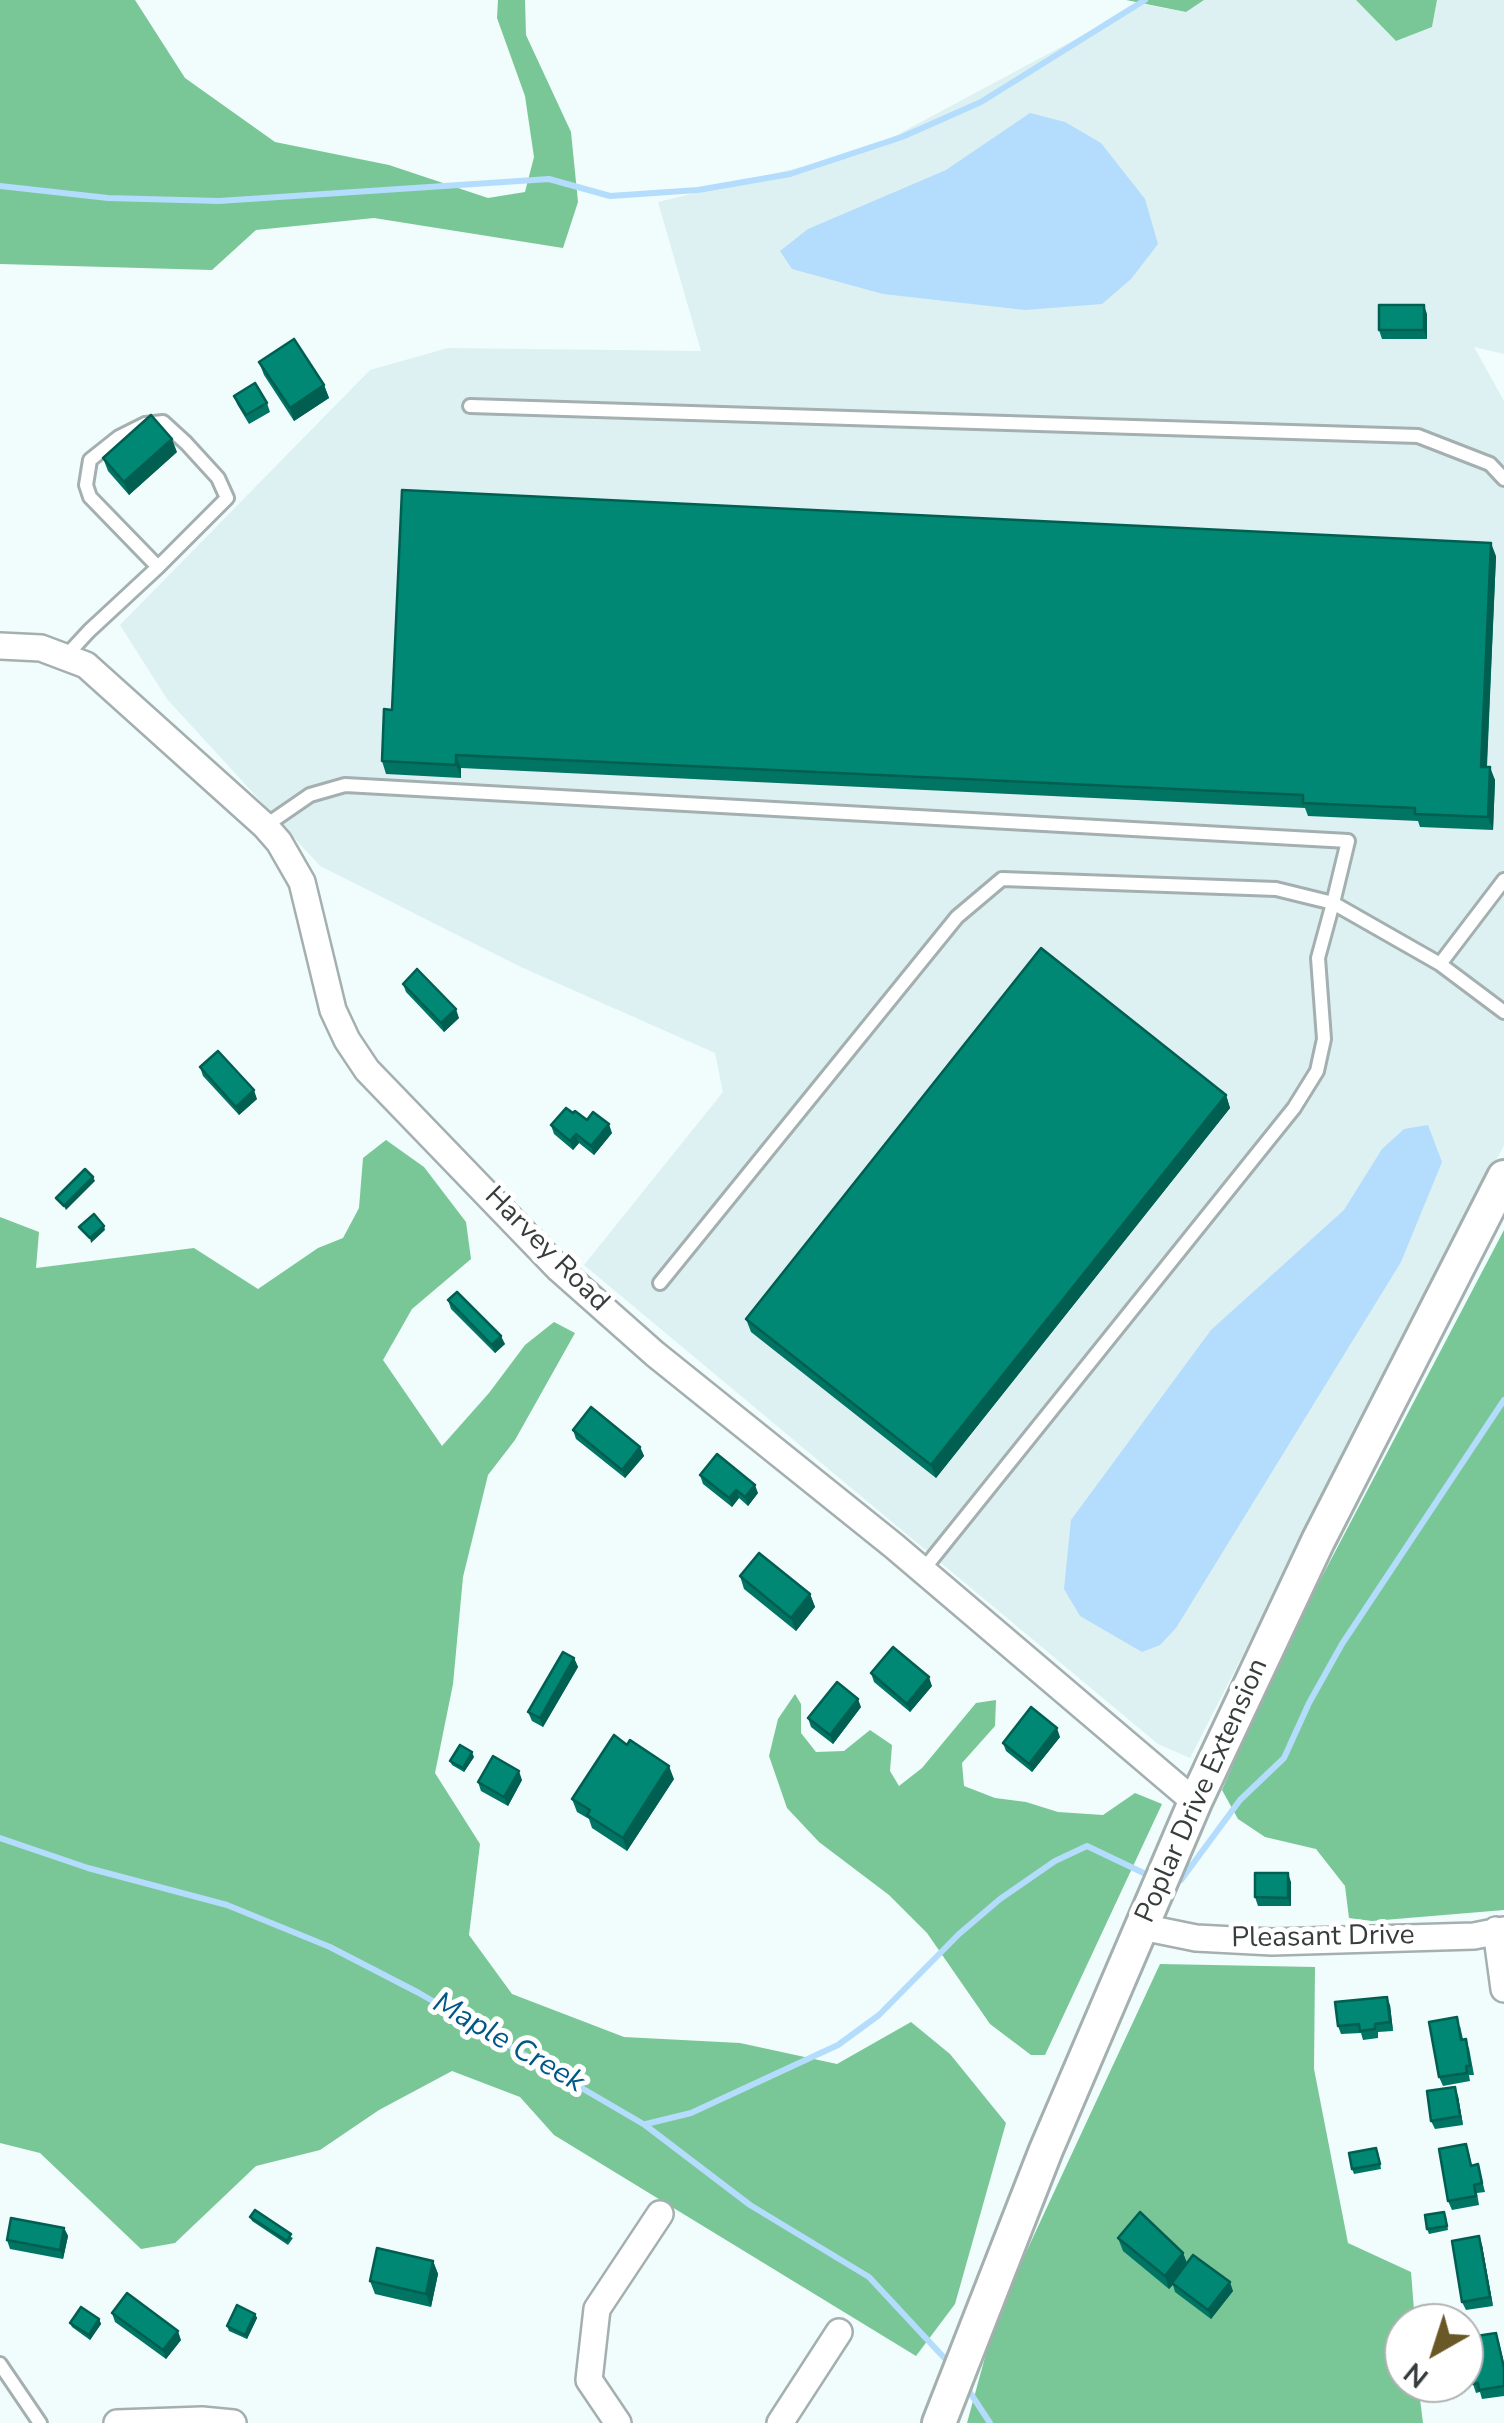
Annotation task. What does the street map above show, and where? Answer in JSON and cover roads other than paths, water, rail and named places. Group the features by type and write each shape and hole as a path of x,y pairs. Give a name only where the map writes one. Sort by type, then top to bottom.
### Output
{"street":[{"name":"Harvey Road","path":"0,646 40,648 86,665 265,826 302,882 334,1010 347,1040 367,1070 583,1291 655,1354 923,1570 1195,1802"},
{"name":"Poplar Drive Extension","path":"939,2423 1046,2150 1195,1802 1318,1541 1504,1177"},
{"name":"Pleasant Drive","path":"1142,1926 1196,1938 1272,1942 1474,1936 1500,1930"},
{"path":"1500,1930 1504,1989"},
{"path":"618,2423 589,2380 598,2309 660,2214"},
{"path":"780,2423 839,2332"},
{"path":"117,2423 233,2423"}],"lane":[{"path":"470,406 1418,436 1490,464 1504,479"},
{"path":"65,657 89,630 158,568 227,498 218,478 163,422 146,424 119,438 90,460 86,474 90,497 158,568"},
{"path":"265,826 310,795 345,786 1348,841 1318,958 1324,1039 1317,1071 1294,1108 923,1570"},
{"path":"660,1283 957,917 1002,878 1276,888 1333,902 1440,964 1504,1012"},
{"path":"1440,964 1504,880"},
{"path":"0,2364 40,2423"}],"water":[{"path":"1030,113 1065,122 1101,143 1145,199 1158,244 1131,279 1102,304 1025,310 883,294 792,269 780,251 808,229 946,170"},
{"path":"1428,1125 1442,1162 1401,1262 1176,1628 1160,1645 1142,1652 1080,1616 1064,1589 1071,1520 1211,1330 1344,1210 1382,1149 1404,1129"}],"waterway":[{"path":"0,186 108,198 219,201 549,179 610,196 698,190 790,174 902,137 981,102 1145,0"},
{"path":"1181,1880 1240,1800 1284,1758 1342,1644 1504,1400"},
{"name":"Maple Creek","path":"0,1838 88,1868 227,1905 330,1947 419,1993 645,2125 750,2205 869,2277 949,2363"},
{"path":"646,2124 691,2113 838,2045 879,2015 959,1934 1000,1899 1055,1861 1087,1846 1152,1877"},
{"name":"Maple Creek","path":"967,2388 990,2423"}]}
